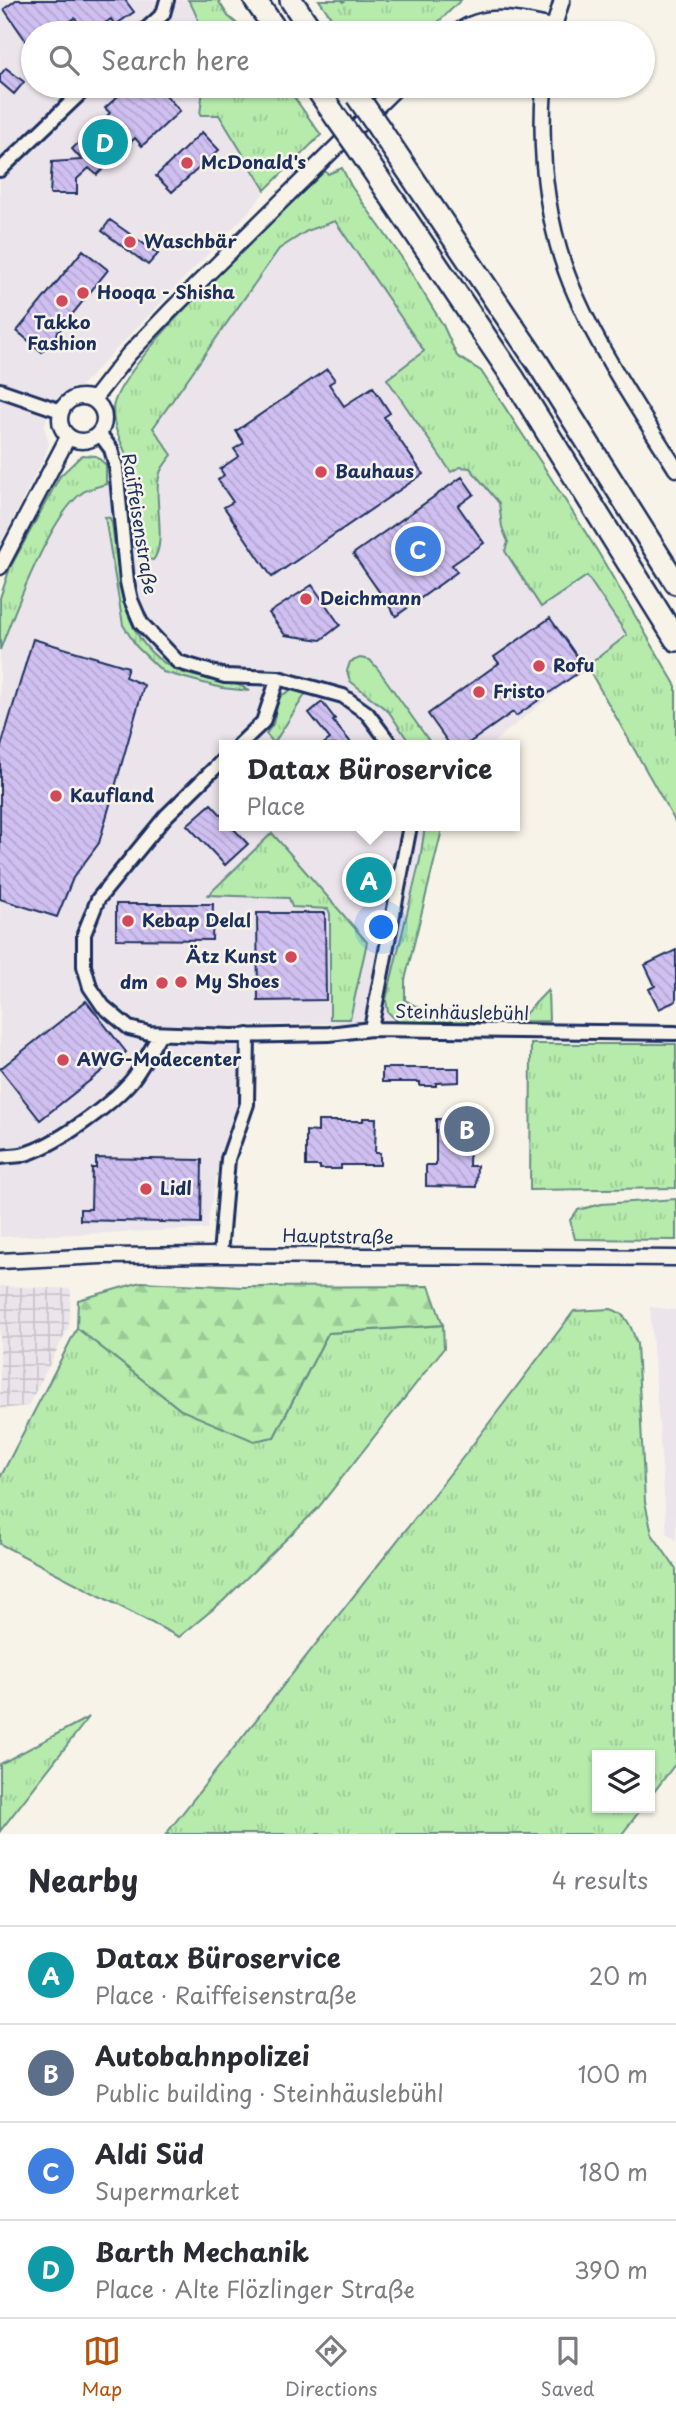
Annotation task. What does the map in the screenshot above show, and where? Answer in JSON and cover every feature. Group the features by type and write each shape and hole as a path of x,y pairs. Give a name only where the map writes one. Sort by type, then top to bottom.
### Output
{"highway":[{"path":"255,0 270,21"},
{"path":"290,0 305,21"},
{"path":"323,98 521,390 676,640"},
{"path":"358,98 537,362 676,583"}],"street":[{"path":"155,21 163,14 167,0"},
{"path":"556,21 562,0"},
{"path":"486,21 501,18 514,21"},
{"path":"0,170 75,98"},
{"path":"93,400 153,328 385,98"},
{"path":"543,98 543,168 550,212 560,253 575,295 595,336 676,469"},
{"path":"0,390 61,411"},
{"path":"87,397 93,400 103,411 103,426 99,433 81,441 68,436 61,426 61,411 68,401 74,398 87,397"},
{"name":"Raiffeisenstraße","path":"99,433 111,449 116,467 127,582 141,623 182,663 228,677 278,678 342,696 367,713 387,740"},
{"path":"0,567 68,436"},
{"path":"244,740 263,722 278,678"},
{"name":"Steinhäuslebühl","path":"219,765 166,816 98,899 84,934 83,966 90,987 103,1006 129,1028 160,1034 248,1035 329,1034 371,1029 676,1033"},
{"path":"371,1029 409,831"},
{"path":"0,1157 22,1155 52,1142 81,1123 121,1092 134,1078 160,1034"},
{"path":"220,1255 228,1160 247,1104 248,1035"},
{"name":"Hauptstraße","path":"0,1261 220,1255 676,1258"}],"shaded area":[{"path":"0,0 188,0 194,7 196,21 21,21 21,98 209,98 265,190 256,204 79,388 62,393 50,408 44,427 49,443 44,458 0,545"},
{"path":"335,221 425,352 387,380 450,471 460,467 470,468 499,503 502,527 508,542 505,551 540,606 587,575 627,636 587,666 586,672 579,673 496,740 219,740 219,831 440,831 405,980 405,1000 398,1022 241,1025 240,1089 232,1126 218,1166 207,1229 0,1237 0,594 10,568 49,496 71,465 101,464 106,472 130,460 279,249 307,231"},
{"path":"0,1286 71,1289 69,1327 28,1406 0,1409"},
{"path":"650,1307 676,1310 676,1541 667,1533"}],"green space":[{"path":"188,0 218,0 234,21 198,21"},
{"path":"319,0 461,0 439,21 334,21"},
{"path":"202,98 295,98 321,135 265,190 219,115 200,115"},
{"path":"342,168 351,186 402,258 443,325 457,356 481,371 542,464 598,552 676,686 676,823 587,666 627,635 587,576 541,607 505,551 508,542 502,527 499,503 470,468 460,467 451,472 387,379 424,351 335,221 307,231 279,249 153,428 172,455 161,471 158,483 160,531 157,552 153,560 138,555 133,535 130,470 113,417 113,409 121,388 171,324 241,251 325,171 328,174"},
{"path":"82,455 96,456 106,465 106,484 85,491 60,519 35,564 0,650 0,598 10,568 60,476"},
{"path":"105,517 110,518 112,523 121,589 127,610 146,647 162,661 182,672 233,683 250,691 222,688 163,672 137,647 123,625"},
{"path":"360,658 370,660 428,740 408,740 389,712 350,681 347,671 350,662"},
{"path":"293,689 306,693 276,740 271,740 266,734 273,724 279,697"},
{"path":"424,831 441,831 405,980 405,1000 423,1010 523,1016 548,990 549,1021 398,1022 388,1012 386,1000 420,860"},
{"path":"272,833 367,942 350,1019 330,1019 328,909 292,907 289,898 208,895"},
{"path":"531,1044 676,1044 676,1188 530,1190"},
{"path":"676,1199 676,1240 575,1239 570,1220 578,1210 601,1204"},
{"path":"141,1282 242,1287 429,1286 443,1325 328,1333 274,1437 254,1441 181,1410 77,1328 78,1300"},
{"path":"611,1309 622,1314 631,1328 637,1344 645,1502 652,1534 676,1569 676,1763 655,1790 655,1750 592,1750 592,1813 638,1813 622,1834 166,1834 464,1456 574,1311"},
{"path":"443,1325 444,1348 318,1508 223,1601 179,1637 0,1544 0,1478 77,1328 181,1410 274,1437 328,1333"},
{"path":"89,1717 0,1831 0,1764"}],"building":[{"path":"16,0 125,0 134,12 121,21 77,21 75,18 70,21 21,21 21,34 4,9"},
{"path":"6,68 21,80 21,86 14,94 0,82 0,75"},
{"path":"116,98 169,98 180,111 142,146 135,138 97,175 89,168 77,179 77,194 50,194 52,162 82,160 72,149 110,113 105,108"},
{"name":"McDonald's","path":"202,132 219,150 172,192 156,176"},
{"name":"Waschbär","path":"110,220 158,254 148,265 102,231"},
{"name":"Takko Fashion","path":"83,250 108,270 42,352 17,331"},
{"name":"Bauhaus","path":"327,369 335,380 329,384 344,406 373,387 390,413 384,417 423,474 272,577 224,507 233,502 218,480 224,475 220,469 239,456 234,449 244,443 236,431"},
{"path":"462,477 474,494 458,506 484,543 452,565 457,572 396,616 353,554"},
{"name":"Deichmann","path":"312,585 340,625 321,640 285,635 269,613"},
{"name":"Rofu","path":"550,618 585,668 516,716 513,712 473,740 446,740 428,714 499,663 494,657"},
{"name":"Kaufland","path":"33,639 128,667 125,677 144,685 99,843 73,878 57,917 0,899 0,750"},
{"path":"322,702 349,740 329,740 309,713"},
{"path":"211,804 219,813 219,831 236,831 248,844 225,865 187,825"},
{"path":"369,861 388,866 377,904 359,898 353,886 359,866"},
{"path":"116,904 213,904 212,940 116,939"},
{"name":"Ätz Kunst","path":"257,913 325,913 326,1000 258,1001"},
{"path":"676,950 676,1001 659,1009 649,989 655,986 645,965"},
{"name":"AWG-Modecenter","path":"86,1001 126,1052 40,1120 0,1069"},
{"path":"382,1068 459,1068 459,1082 420,1086 420,1082 382,1082"},
{"path":"363,1118 376,1118 375,1153 380,1153 380,1165 341,1165 341,1169 306,1166 306,1131 318,1132 318,1121 363,1121"},
{"path":"436,1119 470,1120 469,1166 477,1166 476,1187 426,1186 426,1165 436,1165"},
{"name":"Lidl","path":"96,1158 202,1160 201,1223 80,1220 80,1209 91,1209 92,1168 96,1168"}],"place":[{"name":"Barth Mechanik","path":"105,142"},
{"name":"McDonald's","path":"187,163"},
{"name":"Waschbär","path":"130,242"},
{"name":"Hooqa - Shisha","path":"83,293"},
{"name":"Takko Fashion","path":"62,301"},
{"name":"Bauhaus","path":"321,472"},
{"name":"Aldi Süd","path":"418,549"},
{"name":"Deichmann","path":"306,599"},
{"name":"Rofu","path":"539,666"},
{"name":"Fristo","path":"479,692"},
{"name":"Kaufland","path":"56,796"},
{"name":"Datax Büroservice","path":"369,880"},
{"name":"Kebap Delal","path":"128,921"},
{"name":"Ätz Kunst","path":"291,957"},
{"name":"My Shoes","path":"181,982"},
{"name":"dm","path":"162,983"},
{"name":"AWG-Modecenter","path":"63,1060"},
{"name":"Autobahnpolizei","path":"467,1129"},
{"name":"Lidl","path":"146,1189"}]}
